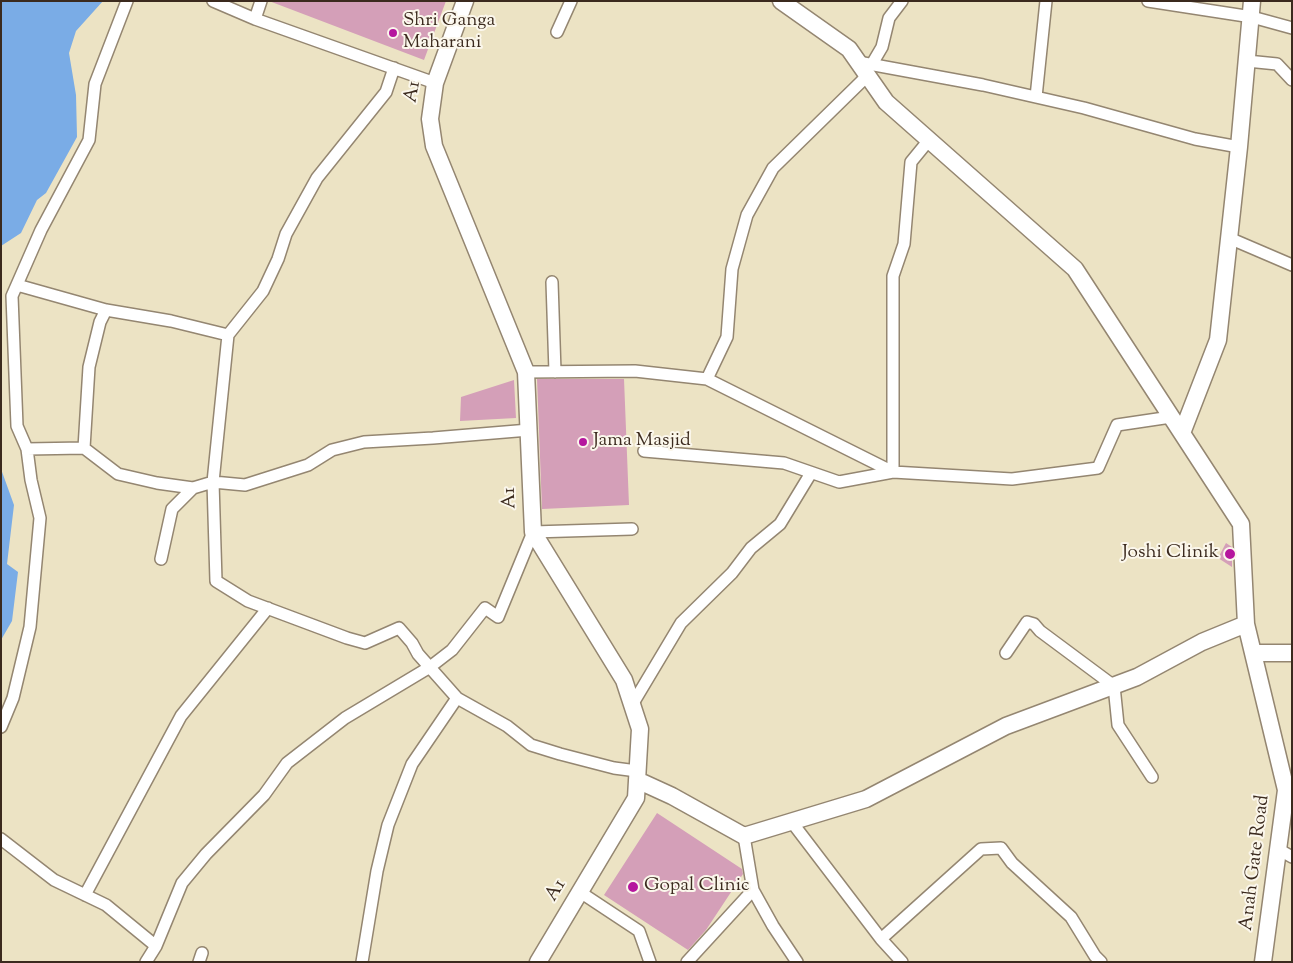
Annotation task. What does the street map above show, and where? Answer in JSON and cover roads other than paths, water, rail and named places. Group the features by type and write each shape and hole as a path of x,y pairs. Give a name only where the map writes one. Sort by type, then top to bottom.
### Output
{"street":[{"path":"1,727 13,698 30,627 40,518 31,480 27,449 17,426 12,296 41,230 89,140 94,84 127,1"},
{"path":"213,1 435,83"},
{"path":"255,18 262,1"},
{"name":"A1","path":"465,1 435,83 430,119 434,146 526,372 533,532 624,680 640,729 636,798 538,962"},
{"path":"557,32 571,1"},
{"name":"Anah Gate Road","path":"781,1 849,49 866,67 886,102 1075,269 1241,524 1246,624 1286,790 1285,853 1263,962"},
{"path":"707,379 727,337 732,269 747,214 773,168 882,48 889,18 902,1"},
{"path":"1036,97 1046,1"},
{"path":"1148,1 1252,9 1292,28"},
{"path":"1182,433 1218,340 1240,147 1252,9"},
{"path":"1248,61 1277,64 1292,80"},
{"path":"866,67 983,85 1084,108 1195,138 1240,147"},
{"path":"394,68 386,92 317,178 286,234 278,259 263,291 228,335 213,482 216,581 248,601 365,643 399,628 412,643 418,654 457,698 507,726 531,744 637,775 744,836 866,799 1006,726 1137,677 1202,642 1246,624"},
{"path":"892,472 893,276 904,244 911,162 929,140"},
{"path":"1230,238 1292,264"},
{"path":"552,282 555,372"},
{"path":"17,286 106,310 170,321 228,335"},
{"path":"84,448 89,367 100,322 106,310"},
{"path":"526,372 635,371 707,379 892,472"},
{"path":"644,451 784,463 839,482 892,472 1012,479 1098,468 1117,425 1171,417"},
{"path":"27,449 84,448 118,474 157,483 193,488 213,482 245,485 308,465 332,450 364,442 529,430"},
{"path":"632,705 681,623 732,573 751,548 780,524 812,473"},
{"path":"161,559 172,510 193,488"},
{"path":"146,962 156,946 182,883 206,854 264,795 288,762 345,718 430,666 452,650 485,608 498,617 533,532 632,529"},
{"path":"85,895 181,716 268,608"},
{"path":"1006,653 1027,622 1034,624 1040,631 1114,686 1118,725 1152,777"},
{"path":"1253,653 1292,653"},
{"path":"362,962 377,871 388,825 412,764 457,698"},
{"path":"792,821 881,939 902,962"},
{"path":"744,836 753,890 773,926 797,962"},
{"path":"1,839 54,880 106,905 156,946"},
{"path":"881,939 981,849 1000,848 1012,863 1071,917 1096,960"},
{"path":"687,962 753,890"},
{"path":"580,892 639,930 650,962"}],"water":[{"path":"1,1 103,1 76,31 69,53 76,95 77,137 46,193 37,200 21,233 1,246"},
{"path":"1,469 14,505 7,564 18,572 12,621 1,640"}],"place":[{"name":"Shri Ganga Maharani","path":"393,33"},
{"name":"Jama Masjid","path":"583,442"},
{"name":"Joshi Clinik","path":"1230,554"},
{"name":"Gopal Clinic","path":"633,887"}]}
